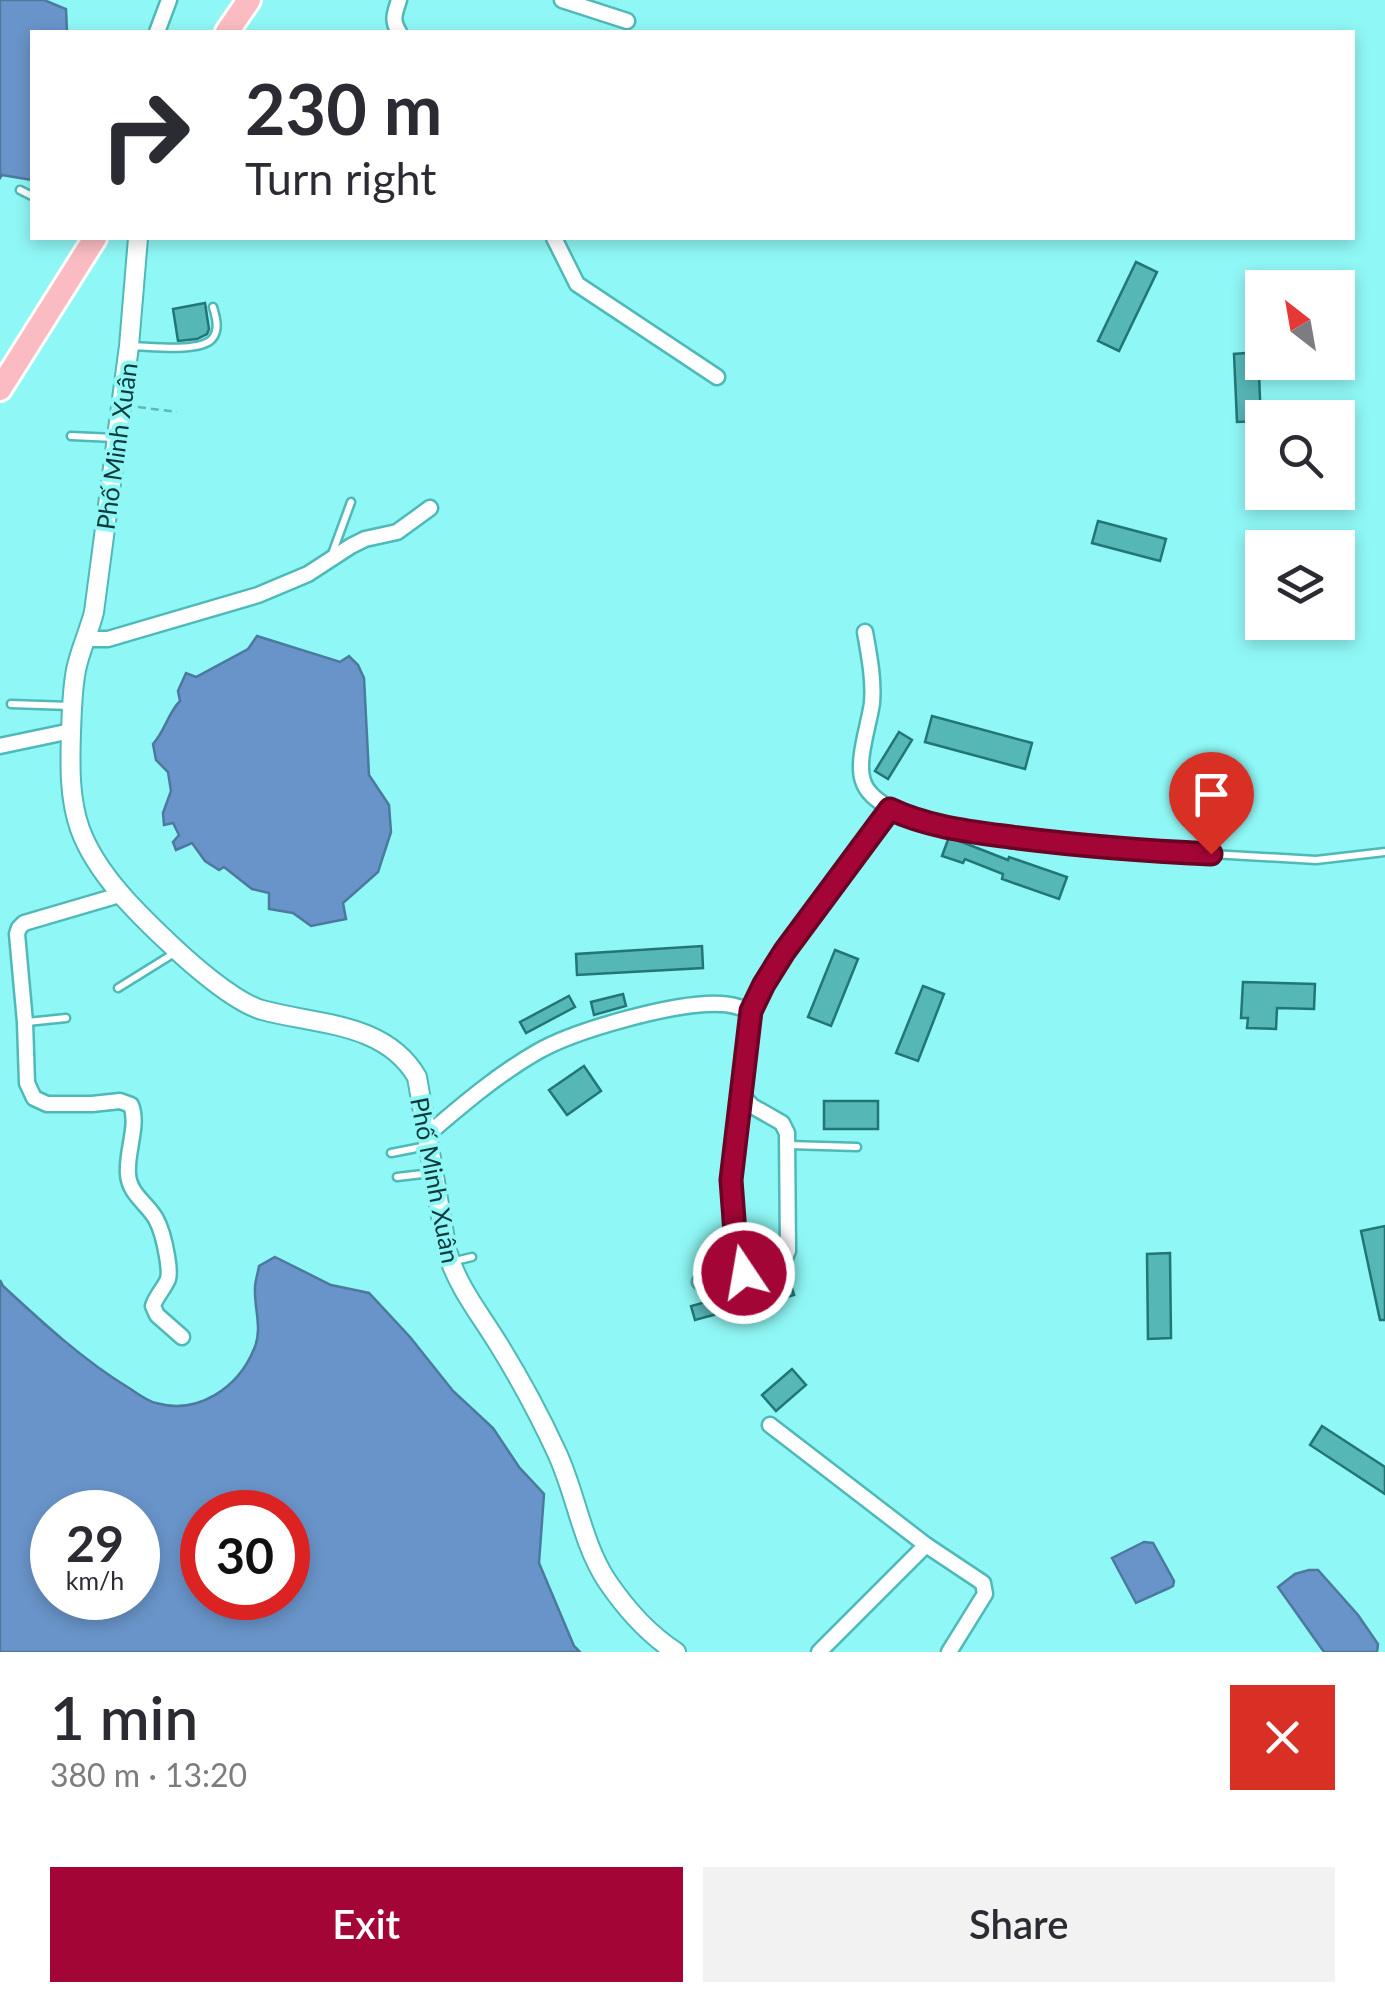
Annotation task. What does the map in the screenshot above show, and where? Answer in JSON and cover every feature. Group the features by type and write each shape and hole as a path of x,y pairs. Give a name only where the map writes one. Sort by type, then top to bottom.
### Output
{"highway":[{"path":"228,30 248,0"},
{"path":"0,390 94,240"}],"street":[{"path":"158,30 169,0"},
{"path":"398,30 393,17 399,0"},
{"path":"562,0 627,21"},
{"name":"Phố Minh Xuân","path":"138,240 122,406 94,612 78,661 71,706 69,764 80,828 92,855 147,923 230,993 258,1009 363,1032 396,1050 417,1077 432,1173 455,1277 501,1348 558,1456 607,1580 656,1640 676,1652"},
{"path":"555,240 577,284 717,376"},
{"path":"85,639 108,638 258,596 308,574 365,539 407,528 430,508"},
{"path":"744,1273 735,1233 731,1180 751,1011 784,952 890,809 870,794 860,772 872,701 865,632"},
{"path":"0,746 71,731"},
{"path":"123,894 18,928 27,1083 34,1098 48,1104 120,1101 130,1105 134,1114 129,1182 156,1218 164,1240 168,1272 168,1280 152,1306 182,1337"},
{"path":"428,1140 510,1068 542,1049 610,1024 671,1009 720,1003 751,1011"},
{"path":"700,1282 776,1266 788,1251 786,1133 782,1124 752,1106 741,1094"},
{"path":"770,1426 926,1545 983,1583 985,1594 949,1652"},
{"path":"819,1652 926,1545"}],"lane":[{"path":"20,190 30,195"},
{"path":"129,346 204,344 216,329 213,307"},
{"path":"71,436 116,438"},
{"path":"330,560 351,502"},
{"path":"10,704 71,706"},
{"path":"890,809 912,820 957,830 1091,847 1316,860 1385,852"},
{"path":"118,988 178,952"},
{"path":"26,1022 66,1018"},
{"path":"391,1154 428,1140"},
{"path":"787,1145 857,1147"},
{"path":"397,1177 432,1173"},
{"path":"450,1263 472,1257"}],"path":[{"path":"122,406 177,412"}],"water":[{"path":"0,0 44,0 66,9 67,30 30,30 30,180 2,175 0,178"},
{"path":"257,636 340,662 349,656 364,678 369,775 389,805 391,832 378,872 343,903 346,919 311,926 293,913 269,909 269,893 252,889 224,867 219,870 205,861 192,843 176,850 173,842 179,835 173,823 164,825 163,813 171,791 168,772 156,760 153,744 180,701 178,691 186,673 196,677 248,649"},
{"path":"275,1257 331,1285 369,1293 453,1391 493,1428 519,1467 544,1494 539,1563 580,1652 0,1652 0,1280 79,1353 142,1397 172,1406 215,1395 238,1376 258,1334 255,1288 259,1266"},
{"path":"1144,1542 1153,1543 1174,1581 1173,1586 1136,1603 1112,1558"},
{"path":"1318,1570 1358,1615 1378,1644 1377,1652 1324,1652 1278,1587 1295,1574"}],"building":[{"path":"1136,262 1157,272 1119,351 1098,341"},
{"path":"205,303 207,334 178,341 173,309"},
{"path":"1245,353 1245,380 1259,380 1260,400 1245,400 1245,422 1237,422 1234,354"},
{"path":"1098,521 1166,539 1160,561 1092,543"},
{"path":"932,716 1032,743 1025,769 925,742"},
{"path":"899,732 912,740 888,779 875,771"},
{"path":"949,837 1067,877 1059,899 1002,879 1003,874 965,859 963,863 942,856"},
{"path":"702,946 703,968 577,975 576,954"},
{"path":"835,950 858,959 831,1026 808,1017"},
{"path":"1243,982 1315,984 1314,1009 1277,1008 1276,1029 1247,1028 1248,1018 1241,1018"},
{"path":"923,986 944,994 918,1061 896,1053"},
{"path":"623,994 626,1006 594,1015 591,1002"},
{"path":"569,996 575,1007 526,1033 520,1022"},
{"path":"584,1066 601,1091 567,1115 549,1090"},
{"path":"824,1101 878,1101 878,1129 824,1129"},
{"path":"1385,1226 1385,1320 1380,1320 1361,1231"},
{"path":"1170,1253 1171,1338 1148,1339 1147,1254"},
{"path":"787,1271 794,1295 695,1320 691,1306 735,1294 732,1287"},
{"path":"792,1369 806,1385 776,1411 762,1395"},
{"path":"1322,1426 1385,1467 1385,1494 1310,1445"}],"route":[{"path":"744,1273 735,1233 731,1180 751,1011 784,952 890,809 912,820 957,830 1091,847 1211,854"}]}
